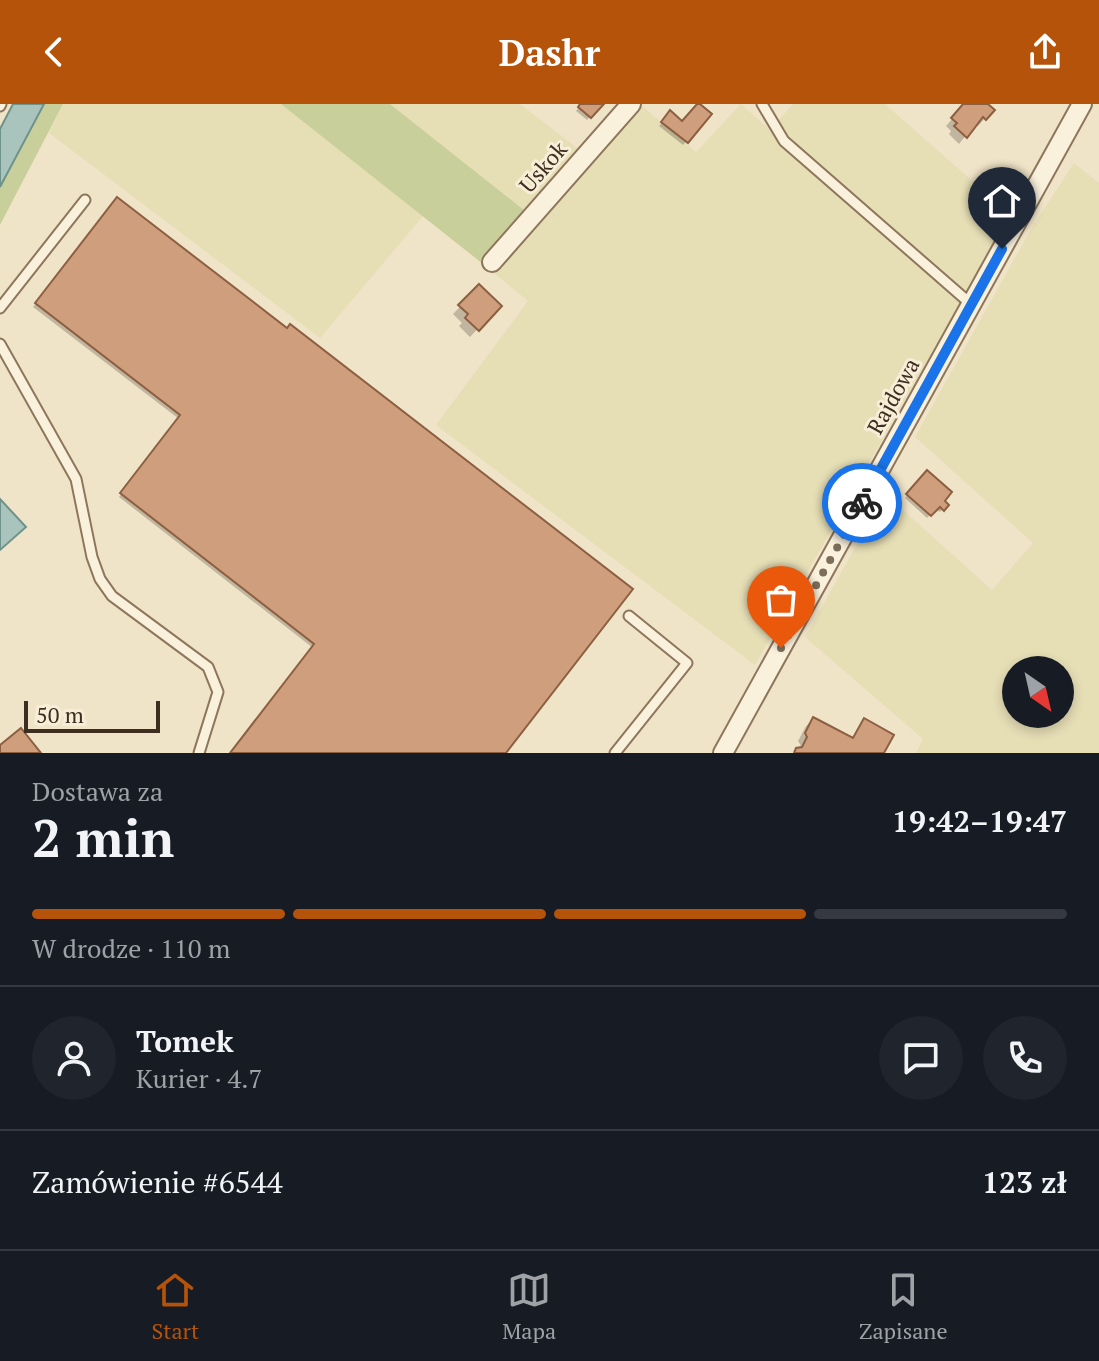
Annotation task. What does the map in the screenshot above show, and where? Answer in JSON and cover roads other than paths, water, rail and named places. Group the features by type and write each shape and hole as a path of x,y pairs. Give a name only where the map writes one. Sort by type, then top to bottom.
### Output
{"street":[{"name":"Uskok","path":"492,262 631,104"},
{"name":"Rajdowa","path":"723,753 1082,104"}],"lane":[{"path":"762,104 784,141 972,305"},
{"path":"0,308 85,200"},
{"path":"0,344 76,479 92,557 100,579 112,596 208,667 218,692 199,753"},
{"path":"615,753 687,663 629,616"}],"water":[{"path":"13,104 44,104 0,187 0,129"},
{"path":"0,499 26,527 0,550"}]}
